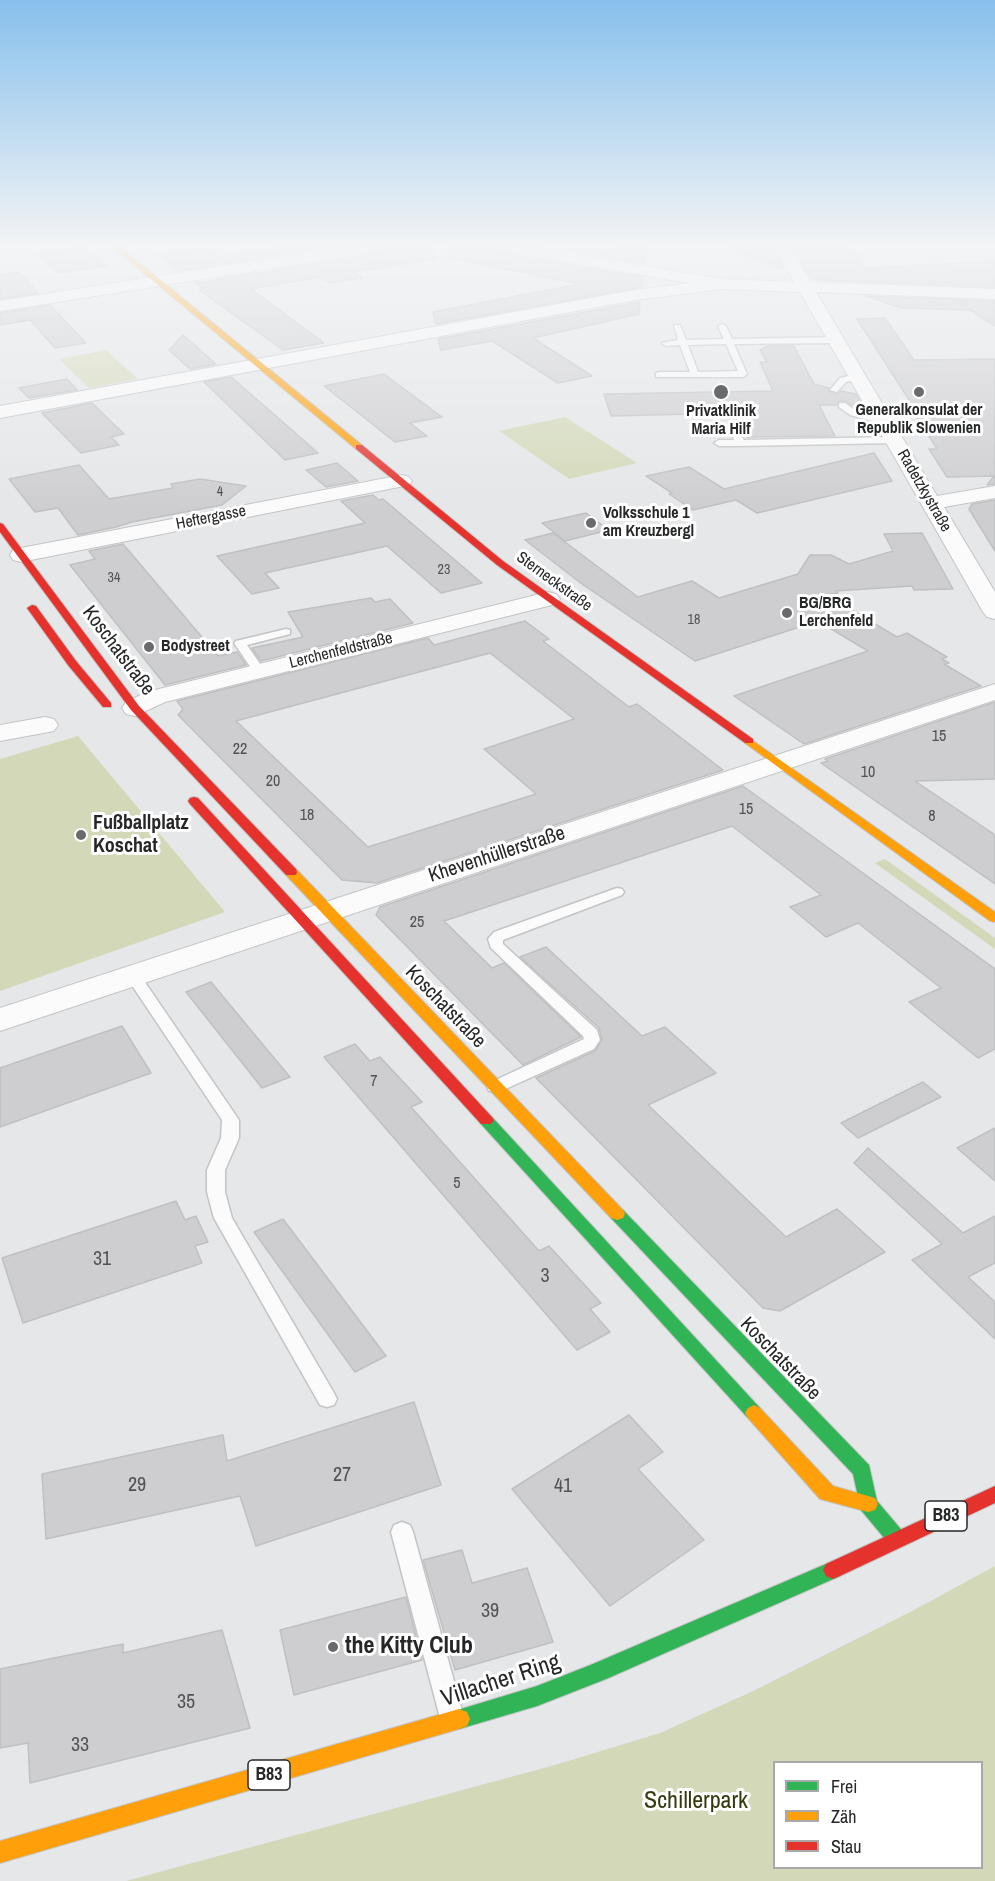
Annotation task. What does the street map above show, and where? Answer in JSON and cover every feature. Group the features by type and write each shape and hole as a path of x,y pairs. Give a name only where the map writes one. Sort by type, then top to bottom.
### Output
{"main road":[{"name":"Sterneckstraße","path":"219,334 500,563 995,918"},
{"name":"Koschatstraße","path":"0,526 135,706 314,915 827,1493 868,1504"},
{"name":"Koschatstraße","path":"23,594 72,663 135,706"},
{"path":"48,630 73,624"},
{"name":"Koschatstraße","path":"188,794 495,1087 862,1471 868,1504 897,1539"},
{"name":"Villacher Ring","path":"0,1852 537,1696 599,1672 837,1568 995,1494"}],"street":[{"path":"0,412 422,334"},
{"name":"Radetzkystraße","path":"832,334 995,612"},
{"name":"Heftergasse","path":"21,555 402,481"},
{"path":"931,503 995,492"},
{"name":"Lerchenfeldstraße","path":"135,706 259,671 548,599"},
{"name":"Khevenhüllerstraße","path":"0,1020 995,692"},
{"path":"0,733 45,725"}],"lane":[{"path":"680,334 695,375"},
{"path":"659,375 743,374 725,334"},
{"path":"666,343 836,340"},
{"path":"834,390 843,380 857,377"},
{"path":"842,405 853,413 883,421"},
{"path":"719,443 739,440 894,440"},
{"path":"259,671 240,643 286,632"},
{"path":"495,1087 588,1046 592,1040 591,1034 496,945 495,939 499,935 617,892"},
{"path":"133,975 231,1120 230,1138 216,1170 216,1192 223,1218 327,1399"},
{"path":"402,1532 453,1720"}],"green space":[{"path":"106,350 138,379 89,388 59,359"},
{"path":"565,417 637,463 569,479 499,431"},
{"name":"Fußballplatz Koschat","path":"78,736 225,912 0,991 0,759"},
{"path":"885,859 995,938 995,949 875,863"},
{"name":"Schillerpark","path":"995,1566 995,1881 126,1881 555,1765 660,1733 751,1692 914,1610"}],"building":[{"path":"42,334 77,334 86,343 55,348"},
{"path":"260,334 312,334 324,343 283,350"},
{"path":"466,334 552,334 533,338 592,376 558,383 492,341 441,350 438,339"},
{"path":"867,334 896,334 914,360 995,359 995,484 987,485 994,476 947,477 929,449 937,449 910,406 913,406"},
{"path":"183,335 216,364 190,369 169,350"},
{"name":"Privatklinik Maria Hilf","path":"768,346 794,346 814,384 829,388 828,391 836,394 841,391 856,394 862,405 851,405 846,401 839,401 837,405 819,405 835,436 747,437 736,413 611,416 604,394 773,391 760,362 767,362 760,350"},
{"path":"384,374 442,417 410,423 427,436 395,442 324,386"},
{"path":"231,377 318,453 285,460 204,382"},
{"path":"67,379 77,390 29,398 19,388"},
{"path":"92,403 124,434 111,437 119,445 81,453 42,413"},
{"path":"874,453 892,481 757,513 736,500 693,510 646,476 689,467 724,489"},
{"path":"337,463 358,481 326,487 306,470"},
{"path":"79,465 109,499 173,488 171,484 200,479 246,486 222,505 78,535 58,508 35,512 9,479"},
{"path":"373,495 379,500 383,499 482,583 441,593 387,546 265,573 279,588 252,594 217,556 365,523 341,501"},
{"path":"995,500 995,551 969,509 972,504"},
{"path":"586,513 609,530 565,541 542,523"},
{"path":"553,533 638,597 692,581 719,598 798,574 810,555 831,555 849,564 893,551 884,534 922,533 953,589 914,590 912,586 835,591 838,593 826,595 897,637 907,633 947,657 942,659 949,663 944,664 981,686 804,744 734,696 868,651 818,621 695,661 582,584 525,540"},
{"path":"123,544 218,656 237,652 246,665 165,685 70,565 95,559 89,551"},
{"path":"371,598 375,602 390,599 413,623 261,661 252,648 303,637 288,612"},
{"path":"525,621 549,639 543,641 629,707 637,704 723,770 377,883 342,880 178,715 183,709 177,701 428,638 434,645","holes":["490,653 574,719 484,749 536,794 368,847 236,721"]},
{"path":"995,702 995,779 915,781 995,835 995,884 821,763 828,761 825,759"},
{"path":"743,786 995,969 995,1049 978,1058 909,1002 941,988 858,923 826,937 790,907 821,895 732,826 444,921 492,968 504,963 581,1037 523,1065 376,915 380,907"},
{"path":"546,947 642,1036 665,1027 716,1073 648,1105 786,1237 837,1209 885,1252 780,1311 763,1308 536,1078 595,1051 602,1039 599,1028 520,957"},
{"path":"211,982 290,1077 262,1088 186,992"},
{"path":"122,1026 151,1073 0,1127 0,1068"},
{"path":"355,1044 370,1061 380,1057 422,1102 411,1107 539,1251 549,1246 601,1303 590,1309 610,1332 577,1350 324,1057"},
{"path":"923,1082 941,1097 858,1138 841,1123"},
{"path":"995,1128 995,1181 957,1148"},
{"path":"868,1148 963,1233 995,1216 995,1263 968,1277 995,1302 995,1339 912,1260 942,1244 854,1163"},
{"path":"176,1201 185,1220 196,1216 208,1242 195,1246 202,1263 23,1323 2,1258"},
{"path":"283,1219 386,1356 355,1372 254,1232"},
{"path":"414,1402 441,1485 256,1546 240,1496 46,1539 42,1474 223,1435 227,1461"},
{"path":"629,1415 663,1452 638,1469 704,1540 610,1606 512,1489"},
{"path":"462,1550 472,1583 527,1568 553,1642 455,1670 423,1560"},
{"path":"406,1597 422,1660 294,1695 280,1630"},
{"path":"222,1630 250,1728 30,1783 28,1743 0,1748 0,1669 123,1644 123,1653"}],"traffic: fast":[{"path":"486,1120 754,1413"},
{"path":"617,1214 862,1471 868,1504 897,1539"},
{"path":"459,1719 537,1696 599,1672 833,1570"}],"traffic: slow":[{"path":"221,334 359,447"},
{"path":"749,741 995,918"},
{"path":"291,872 617,1214"},
{"path":"754,1413 827,1493 868,1504"},
{"path":"0,1852 459,1719"}],"traffic: jam":[{"path":"359,447 500,563 749,741"},
{"path":"0,526 135,708 291,872"},
{"path":"32,608 72,663 107,705"},
{"path":"194,801 486,1120"},
{"path":"833,1570 995,1494"}],"place":[{"name":"Privatklinik Maria Hilf","path":"721,392"},
{"name":"Generalkonsulat der Republik Slowenien","path":"919,392"},
{"name":"Volksschule 1 am Kreuzbergl","path":"591,523"},
{"name":"BG/BRG Lerchenfeld","path":"787,613"},
{"name":"Bodystreet","path":"149,647"},
{"name":"Fußballplatz Koschat","path":"81,835"},
{"name":"the Kitty Club","path":"333,1647"}]}
